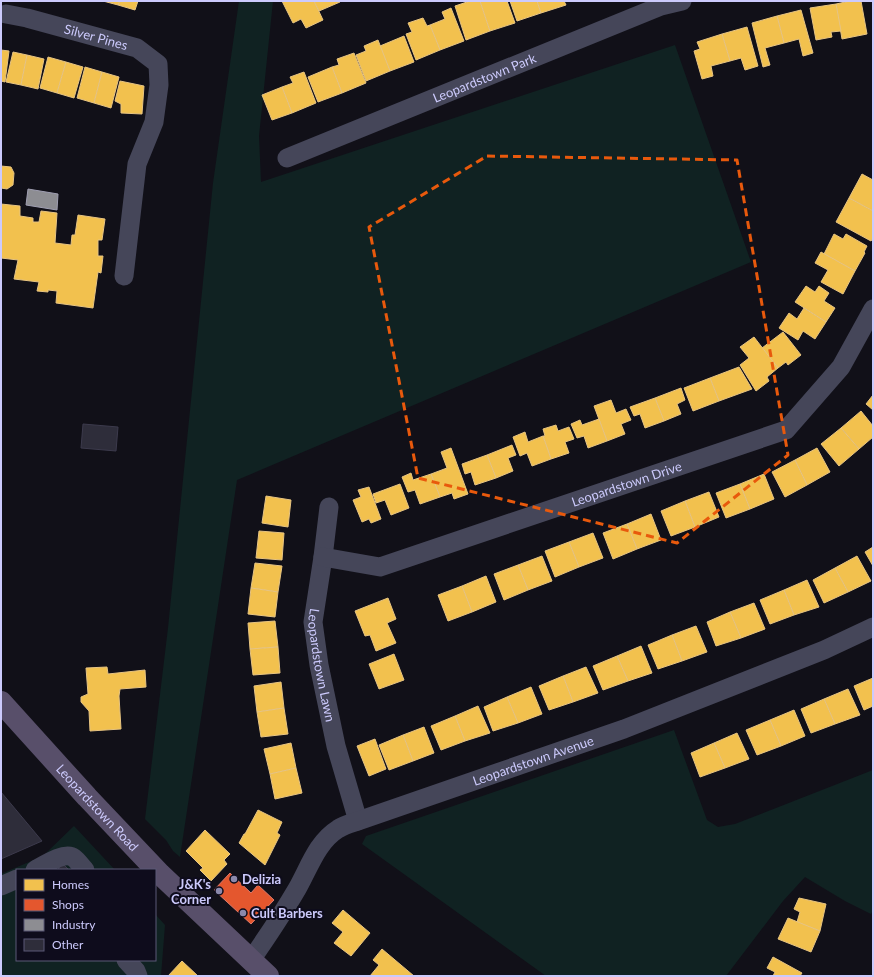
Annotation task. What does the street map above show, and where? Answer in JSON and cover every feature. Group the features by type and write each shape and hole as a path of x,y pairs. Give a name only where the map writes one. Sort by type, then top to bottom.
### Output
{"main road":[{"name":"Leopardstown Road","path":"1,702 145,858 268,976"}],"street":[{"name":"Leopardstown Park","path":"287,158 660,6 682,1"},
{"name":"Silver Pines","path":"5,10 27,18 137,48 158,64 159,84 154,122 137,164 124,276"},
{"name":"Leopardstown Drive","path":"324,557 380,566 786,430 841,367 873,309"},
{"name":"Leopardstown Lawn","path":"329,507 324,557 313,622 319,665 336,746 358,821"},
{"name":"Leopardstown Avenue","path":"250,960 270,932 298,887 315,855 326,840 338,828 624,729 824,650 873,627"},
{"path":"37,869 63,856 69,855 74,858 84,869"},
{"path":"127,961 136,971 138,976"}],"highlighted area":[{"path":"487,156 737,160 788,455 677,543 418,478 369,227"}],"shaded area":[{"path":"239,1 273,1 259,136 261,182 675,45 751,262 237,480 180,857 173,851 166,840 145,819 168,628 213,183"},
{"path":"674,730 707,820 718,827 735,824 873,770 873,910 871,914 845,901 805,877 783,901 726,976 546,976 362,844 366,836"},
{"path":"74,826 114,869 16,869 16,961 156,961 156,915 165,925 161,976 1,976 1,874 43,856"}],"building: Homes":[{"path":"103,1 120,1 118,5"},
{"path":"120,1 138,1 135,10 118,5"},
{"path":"282,1 314,1 323,20 306,28 301,19 293,23"},
{"path":"314,1 339,1 340,2 319,11"},
{"path":"470,1 480,1 490,31 466,40 455,6"},
{"path":"480,1 507,1 515,23 490,31"},
{"path":"510,1 537,1 541,13 517,21"},
{"path":"537,1 564,1 566,5 541,13"},
{"path":"850,1 861,1 867,34 842,39 836,4"},
{"path":"836,4 841,31 831,32 832,37 816,40 810,8"},
{"path":"451,8 464,41 440,50 430,25 445,19 442,12"},
{"path":"801,10 813,53 803,56 799,39 784,43 777,16"},
{"path":"777,16 784,43 765,48 770,65 763,67 752,23"},
{"path":"423,18 427,26 430,25 440,50 416,60 406,34 412,32 408,23"},
{"path":"747,27 758,66 745,70 741,58 730,61 722,34"},
{"path":"722,34 730,61 711,66 713,76 702,79 694,51 700,49 697,42"},
{"path":"404,36 414,62 390,71 380,46"},
{"path":"378,40 390,71 366,81 356,55 366,51 364,46"},
{"path":"1,50 9,51 5,82 1,81"},
{"path":"13,52 27,55 21,85 6,82"},
{"path":"354,53 366,83 342,93 332,67 339,65 337,59"},
{"path":"27,55 44,59 38,89 21,85"},
{"path":"48,57 66,62 57,93 40,88"},
{"path":"66,62 83,67 74,98 57,93"},
{"path":"85,67 102,72 94,103 77,98"},
{"path":"332,67 342,93 318,102 308,77"},
{"path":"102,72 119,77 111,108 94,103"},
{"path":"304,72 316,103 292,113 282,87 293,83 290,77"},
{"path":"120,81 144,86 142,114 121,113 121,104 115,101"},
{"path":"282,87 292,113 272,120 262,95"},
{"path":"1,166 11,167 14,173 13,185 7,189 1,188"},
{"path":"862,174 873,180 873,211 849,198"},
{"path":"849,198 873,211 873,238 871,241 836,222"},
{"path":"1,204 20,206 20,216 33,218 33,222 39,222 41,211 57,213 55,243 71,245 72,235 75,235 78,215 105,219 102,240 98,240 98,256 103,256 101,273 98,272 93,308 56,303 57,291 37,291 39,282 14,279 18,260 1,258"},
{"path":"834,234 843,239 846,234 867,246 864,252 865,253 855,271 824,254"},
{"path":"821,252 855,271 843,294 821,282 828,270 815,263"},
{"path":"806,286 815,292 819,286 829,293 824,301 835,308 826,322 795,302"},
{"path":"804,308 826,322 815,339 803,331 798,340 779,328 789,313 797,319"},
{"path":"783,332 801,355 788,365 786,362 778,368 762,348"},
{"path":"754,337 778,368 767,377 769,381 756,391 740,365 749,358 740,347"},
{"path":"739,367 752,389 719,401 710,378"},
{"path":"710,378 719,401 693,411 684,388"},
{"path":"681,388 685,400 677,404 681,414 664,421 655,398"},
{"path":"873,395 873,410 866,404"},
{"path":"655,398 664,421 645,428 640,414 634,416 630,407"},
{"path":"611,400 616,413 626,409 631,420 621,424 625,434 607,441 594,406"},
{"path":"861,411 873,426 873,437 859,449 841,428"},
{"path":"599,419 607,441 588,448 584,436 577,438 571,424 580,420 582,425"},
{"path":"556,425 558,431 569,427 574,439 565,442 569,453 551,459 543,436 545,436 543,429"},
{"path":"841,428 859,449 839,466 821,444"},
{"path":"525,432 528,442 543,436 551,459 532,466 527,453 520,456 513,437"},
{"path":"512,445 516,455 508,458 513,471 496,478 487,455"},
{"path":"451,448 468,494 454,499 452,493 440,497 431,474 447,468 441,452"},
{"path":"817,448 830,472 807,485 795,460"},
{"path":"487,455 496,478 475,485 471,472 465,474 462,464"},
{"path":"795,460 807,485 785,497 772,472"},
{"path":"411,473 413,480 431,474 440,497 420,504 415,490 408,492 402,477"},
{"path":"764,474 774,499 750,509 740,484"},
{"path":"400,484 409,508 391,515 385,500 376,503 373,494"},
{"path":"740,484 750,509 726,518 716,493"},
{"path":"369,487 381,519 371,523 369,519 362,522 353,500 361,497 358,490"},
{"path":"709,492 719,517 695,527 685,501"},
{"path":"266,496 291,500 288,527 262,523"},
{"path":"685,501 695,527 671,536 661,511"},
{"path":"651,514 661,540 637,549 627,524"},
{"path":"627,524 637,549 613,559 603,533"},
{"path":"259,531 284,533 282,560 256,558"},
{"path":"593,533 603,558 579,567 569,542"},
{"path":"569,542 579,567 555,577 545,551"},
{"path":"873,547 873,566 865,552"},
{"path":"542,556 552,581 528,590 518,565"},
{"path":"857,556 871,581 848,592 835,568"},
{"path":"255,563 282,566 278,592 251,588"},
{"path":"518,565 528,590 504,600 494,574"},
{"path":"835,568 848,592 824,603 813,580"},
{"path":"486,576 496,602 472,612 462,586"},
{"path":"807,580 819,607 794,615 784,590"},
{"path":"462,586 472,612 448,621 438,595"},
{"path":"251,588 278,592 275,617 248,614"},
{"path":"784,590 794,615 770,624 760,600"},
{"path":"388,598 396,619 387,623 396,643 376,651 370,635 365,636 355,611"},
{"path":"754,603 765,629 741,638 730,612"},
{"path":"730,612 741,638 716,646 707,622"},
{"path":"275,621 278,647 250,649 248,623"},
{"path":"696,626 707,652 682,661 672,635"},
{"path":"672,635 682,661 658,669 648,645"},
{"path":"641,646 652,673 628,681 617,656"},
{"path":"278,647 280,673 253,675 250,649"},
{"path":"394,654 404,680 379,689 369,664"},
{"path":"617,656 628,681 603,690 593,666"},
{"path":"107,667 108,674 145,670 146,687 120,689 121,729 90,731 89,711 81,702 81,697 88,694 86,668"},
{"path":"586,667 598,693 573,702 563,676"},
{"path":"563,676 573,702 549,710 539,686"},
{"path":"873,678 873,706 864,710 854,686"},
{"path":"281,682 284,708 257,712 254,686"},
{"path":"531,687 542,714 518,723 507,697"},
{"path":"848,689 860,715 835,724 824,699"},
{"path":"507,697 518,723 493,731 484,707"},
{"path":"824,699 835,724 811,733 801,709"},
{"path":"478,706 490,733 465,741 455,716"},
{"path":"284,708 288,734 261,737 257,712"},
{"path":"794,710 805,736 781,746 770,720"},
{"path":"455,716 465,741 441,750 431,726"},
{"path":"770,720 781,746 757,755 746,730"},
{"path":"424,727 434,753 413,761 403,735"},
{"path":"737,733 749,759 725,768 714,743"},
{"path":"403,735 413,761 389,770 379,745"},
{"path":"375,739 386,769 369,776 357,746"},
{"path":"291,743 296,768 270,774 264,749"},
{"path":"714,743 725,768 700,777 691,753"},
{"path":"296,768 302,793 275,799 270,774"},
{"path":"258,810 282,822 277,833 280,835 265,865 239,843"},
{"path":"205,830 230,854 224,860 227,864 211,881 200,870 203,868 186,851"},
{"path":"799,898 826,904 820,931 797,922 800,912 794,909"},
{"path":"343,910 370,933 351,956 334,943 343,932 332,923"},
{"path":"788,918 820,931 811,952 778,939"},
{"path":"382,949 414,976 370,976 379,965 373,960"},
{"path":"773,957 802,973 800,976 773,976 775,972 767,968"},
{"path":"182,961 198,976 168,976"}],"building: Shops":[{"path":"230,873 251,893 258,885 274,900 251,924 214,890"}],"building: Industry":[{"path":"28,189 58,194 57,210 26,205"}],"building: Other":[{"path":"83,424 118,427 116,451 81,448"},
{"path":"1,792 42,841 1,859"},
{"path":"63,864 68,869 58,869"}],"place":[{"name":"Delizia","path":"234,879"},
{"name":"J&K's Corner","path":"219,891"},
{"name":"Cult Barbers","path":"243,913"}]}
